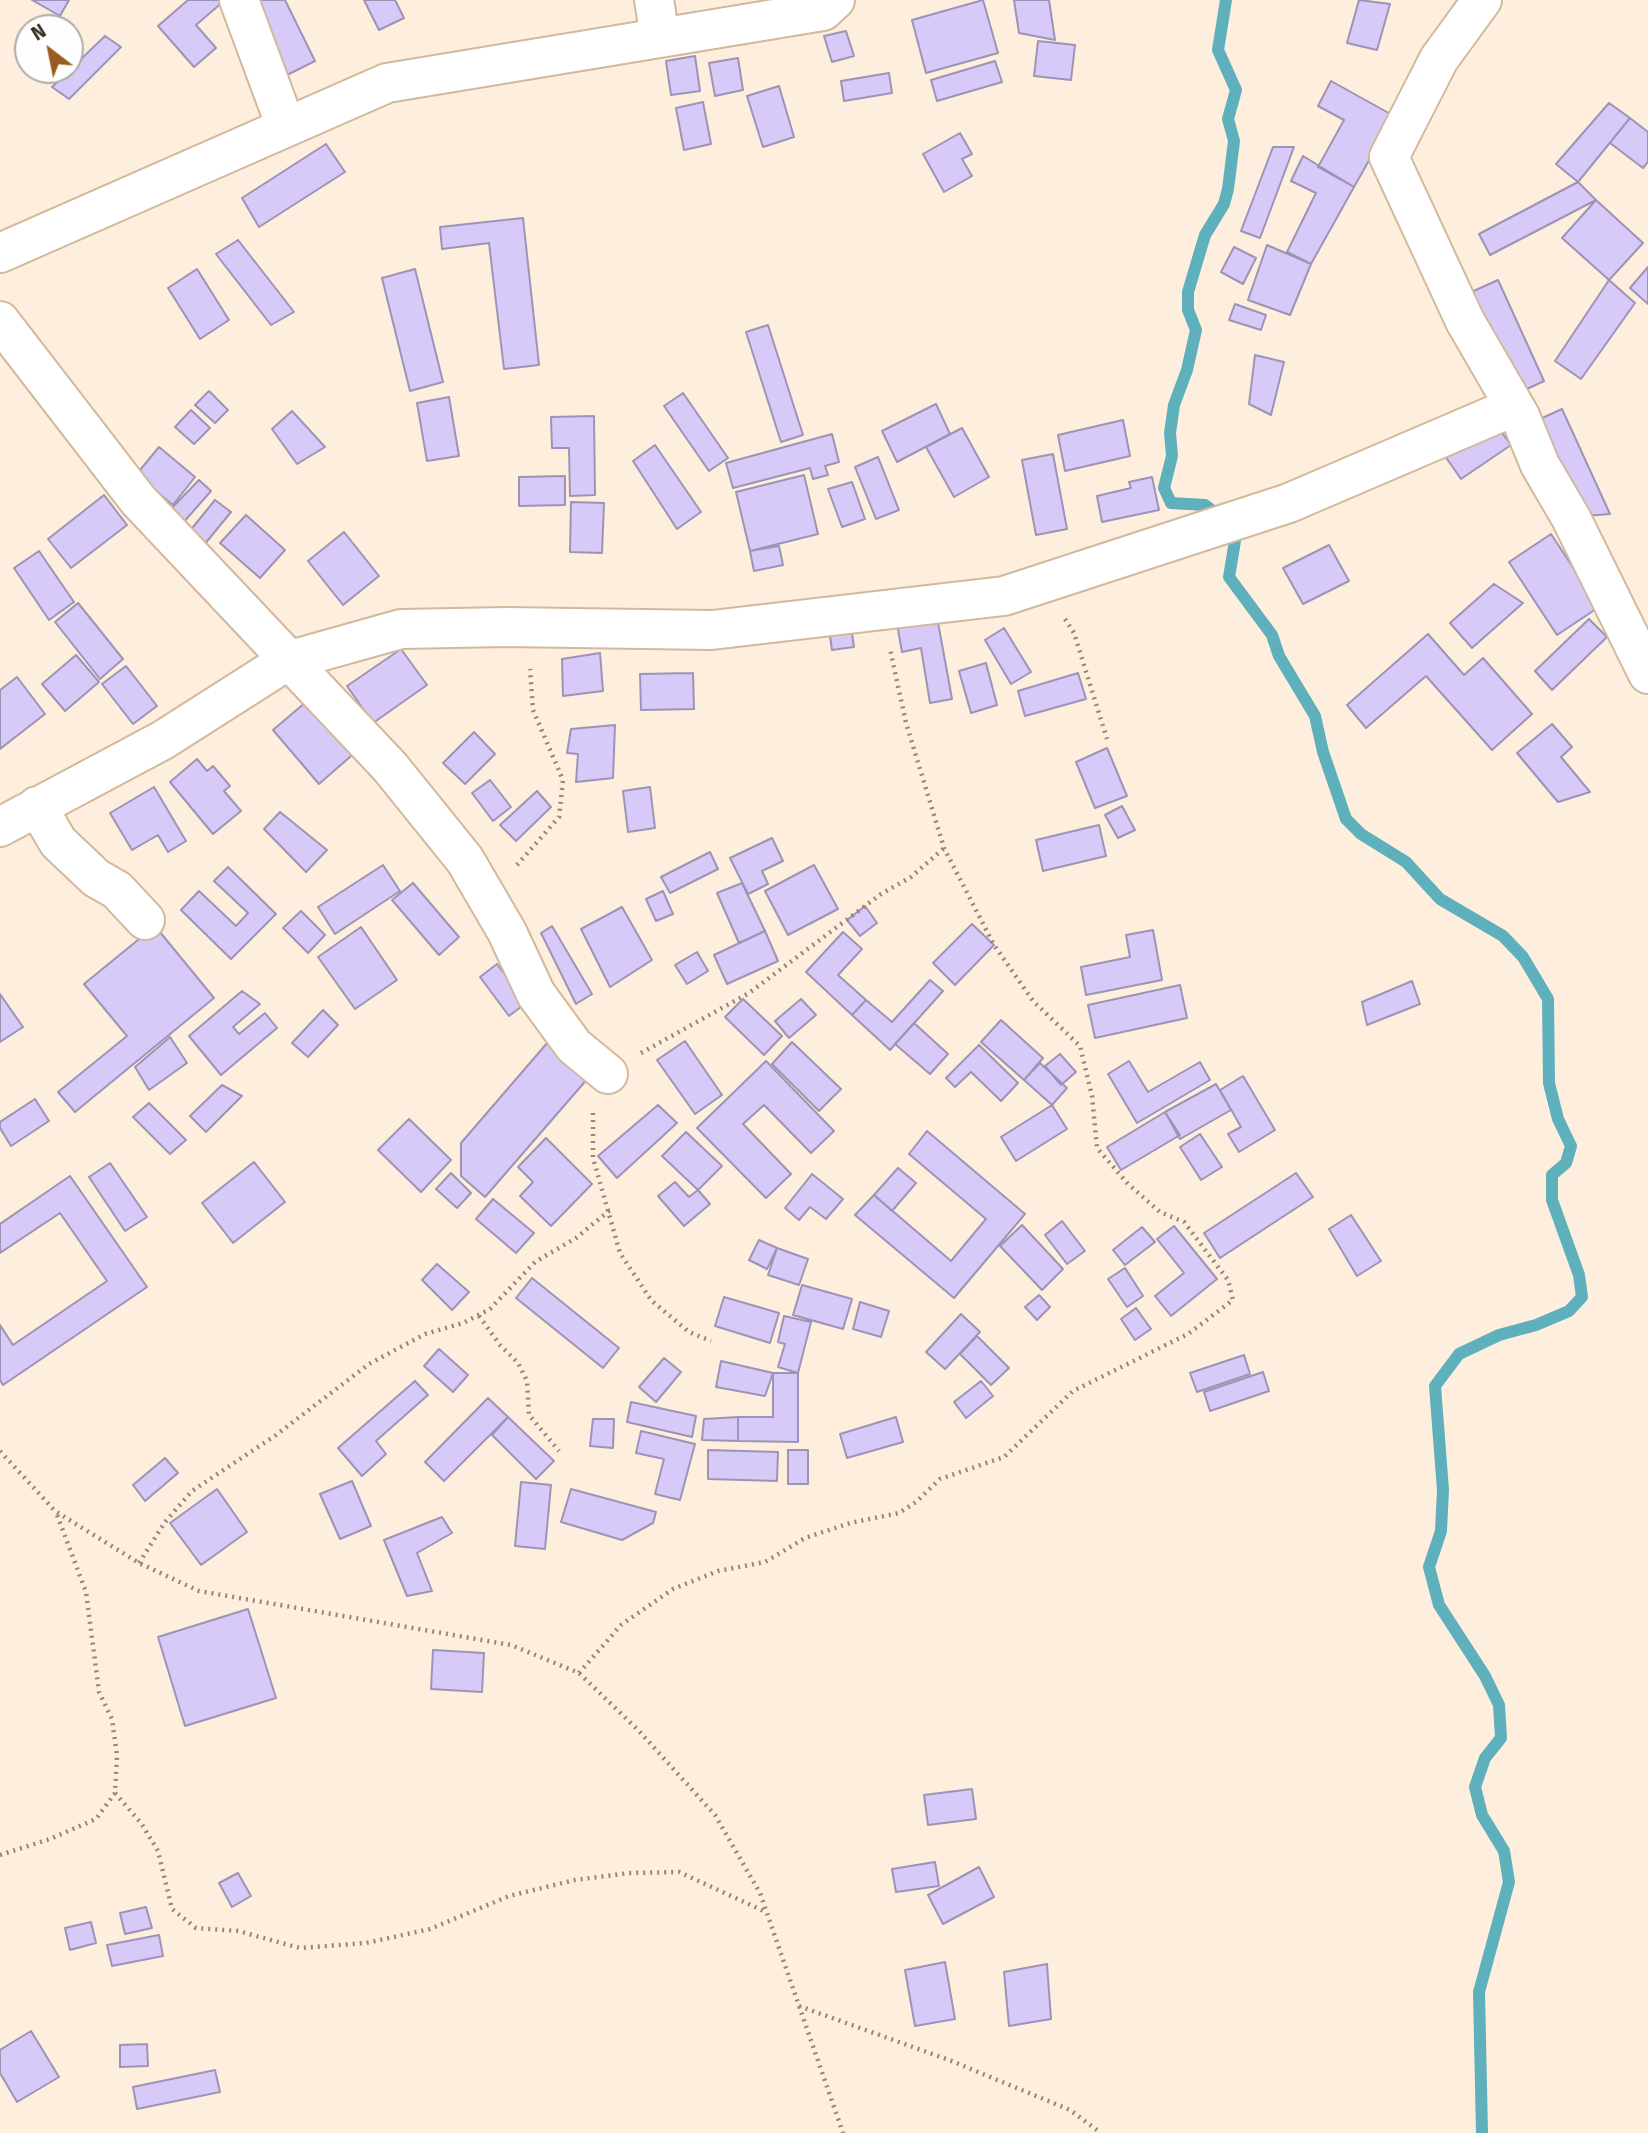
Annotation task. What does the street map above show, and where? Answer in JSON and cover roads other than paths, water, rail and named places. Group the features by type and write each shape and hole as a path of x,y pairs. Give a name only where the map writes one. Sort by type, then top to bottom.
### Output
{"street":[{"path":"240,0 286,127"},
{"path":"654,0 660,37"},
{"path":"0,253 387,83 823,11 835,0"},
{"path":"1482,0 1439,59 1389,157 1465,321 1520,416 1541,466 1588,550 1648,674"},
{"path":"0,321 138,500 287,661 390,767 465,860 492,904 536,994 574,1046 608,1074"},
{"path":"0,827 163,740 287,661 401,629 506,627 712,630 1004,596 1289,503 1499,413 1511,411 1520,416"},
{"path":"37,806 58,842 96,878 117,890 145,920"}],"waterway":[{"path":"1226,0 1218,50 1236,90 1228,119 1234,141 1228,189 1224,204 1205,235 1188,292 1188,310 1196,330 1187,370 1174,405 1170,433 1172,456 1164,488 1171,503 1205,505 1229,523 1235,541 1229,577 1272,635 1279,656 1315,716 1323,752 1346,819 1361,834 1406,862 1440,899 1503,936 1523,957 1548,999 1549,1083 1558,1119 1571,1146 1566,1163 1552,1175 1552,1200 1579,1275 1582,1297 1569,1311 1536,1325 1499,1335 1459,1354 1435,1386 1443,1490 1441,1531 1429,1567 1439,1605 1485,1676 1499,1705 1501,1738 1485,1758 1475,1787 1482,1815 1504,1851 1509,1882 1479,1992 1482,2133"}]}
